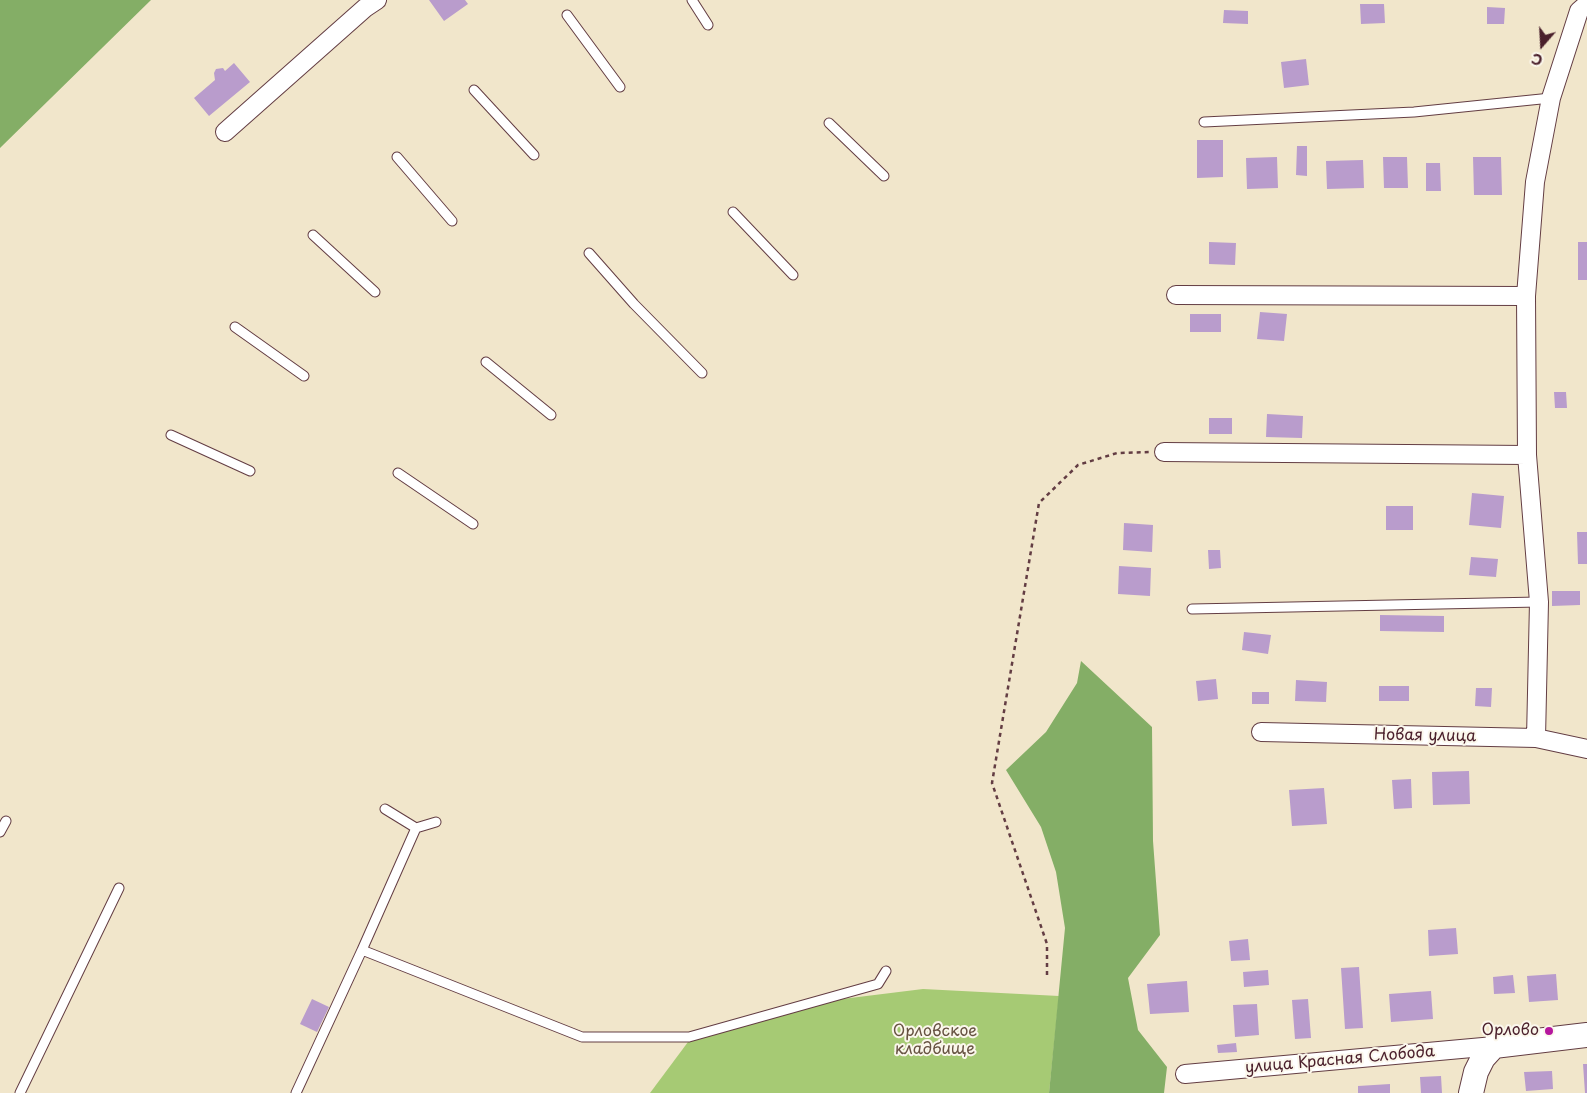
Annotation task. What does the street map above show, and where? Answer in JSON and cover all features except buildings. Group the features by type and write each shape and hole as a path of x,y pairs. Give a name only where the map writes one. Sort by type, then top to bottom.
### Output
{"main road":[{"path":"1471,1093 1476,1072 1483,1058 1481,1044 1587,1035"}],"street":[{"path":"225,132 365,8 377,0"},
{"path":"1536,738 1540,602 1527,455 1526,296 1535,182 1551,98 1579,11 1587,4"},
{"path":"1176,295 1526,296"},
{"path":"1164,452 1527,455"},
{"name":"Новая улица","path":"1261,732 1536,738 1587,750"},
{"name":"улица Красная Слобода","path":"1185,1074 1481,1044"}],"lane":[{"path":"692,0 708,25"},
{"path":"566,15 620,87"},
{"path":"474,90 534,154"},
{"path":"1204,122 1414,112 1551,98"},
{"path":"829,123 884,176"},
{"path":"397,157 452,220"},
{"path":"733,212 793,275"},
{"path":"313,235 375,292"},
{"path":"589,253 634,304 702,373"},
{"path":"235,327 304,376"},
{"path":"486,362 551,415"},
{"path":"171,435 250,471"},
{"path":"398,473 473,524"},
{"path":"1192,609 1540,602"},
{"path":"385,809 416,828 436,822"},
{"path":"0,832 6,821"},
{"path":"296,1093 416,828"},
{"path":"20,1093 120,888"},
{"path":"362,950 582,1037 689,1037 878,984 886,971"}],"path":[{"path":"1046,976 1047,944 992,783 1039,503 1078,465 1117,453 1164,452"}],"green space":[{"path":"0,0 151,0 0,148"},
{"path":"1081,661 1152,727 1153,841 1160,935 1128,978 1138,1030 1167,1067 1164,1093 1049,1093 1065,928 1056,872 1041,827 1006,770 1046,732 1077,683"},
{"name":"Орловское кладбище","path":"923,989 1059,996 1049,1093 650,1093 688,1042 826,1001"}],"place":[{"name":"Орлово","path":"1549,1031"}]}
